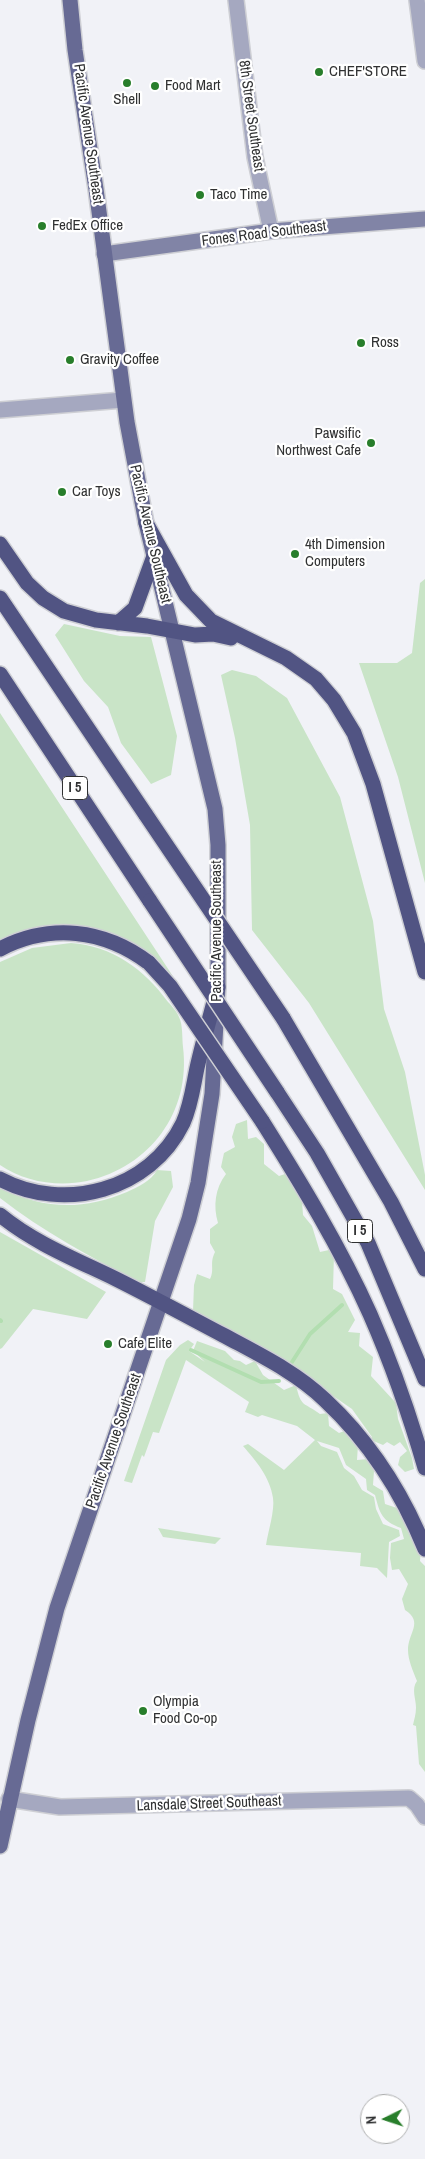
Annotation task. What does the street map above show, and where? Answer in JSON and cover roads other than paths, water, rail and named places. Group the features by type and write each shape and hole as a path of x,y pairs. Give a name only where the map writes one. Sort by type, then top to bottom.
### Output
{"highway":[{"path":"146,523 186,595 211,622 286,658 316,679 334,700 354,733 373,784 425,972"},
{"path":"0,544 28,583 43,598 64,611 96,620 195,635 212,634 250,641"},
{"path":"118,622 135,608 154,556"},
{"path":"0,598 282,1018 391,1202 425,1269"},
{"name":"I 5","path":"0,674 317,1153 368,1243 425,1379"},
{"path":"0,950 37,935 82,933 120,944 149,963 170,986 262,1121 332,1237 370,1313 396,1378 425,1468"},
{"path":"0,1178 18,1187 51,1195 67,1196 91,1193 125,1182 157,1159 182,1124 192,1098 196,1070 218,987"},
{"path":"0,1215 48,1245 161,1302 268,1360 303,1382 324,1399 366,1444 387,1472 403,1501 425,1549"}],"main road":[{"name":"Pacific Avenue Southeast","path":"0,1846 9,1799 57,1608 189,1218 204,1152 212,1094 218,987 218,845 215,809 146,523 123,400 75,50 70,0"}],"street":[{"name":"8th Street Southeast","path":"236,0 255,157 271,231"},
{"path":"417,0 425,61"},
{"name":"Fones Road Southeast","path":"104,254 271,231 425,219"},
{"path":"0,410 123,400"},
{"name":"Lansdale Street Southeast","path":"9,1799 60,1807 409,1798 417,1805 425,1817"}],"waterway":[{"path":"292,1362 310,1334 342,1305"},
{"path":"191,1350 261,1382 279,1381"}],"place":[{"name":"CHEF'STORE","path":"319,72"},
{"name":"Shell","path":"127,83"},
{"name":"Food Mart","path":"155,86"},
{"name":"Taco Time","path":"200,195"},
{"name":"FedEx Office","path":"42,226"},
{"name":"Ross","path":"361,343"},
{"name":"Gravity Coffee","path":"70,360"},
{"name":"Pawsific Northwest Cafe","path":"371,443"},
{"name":"Car Toys","path":"62,492"},
{"name":"4th Dimension Computers","path":"295,554"},
{"name":"Cafe Elite","path":"108,1344"},
{"name":"Olympia Food Co-op","path":"143,1711"}]}
